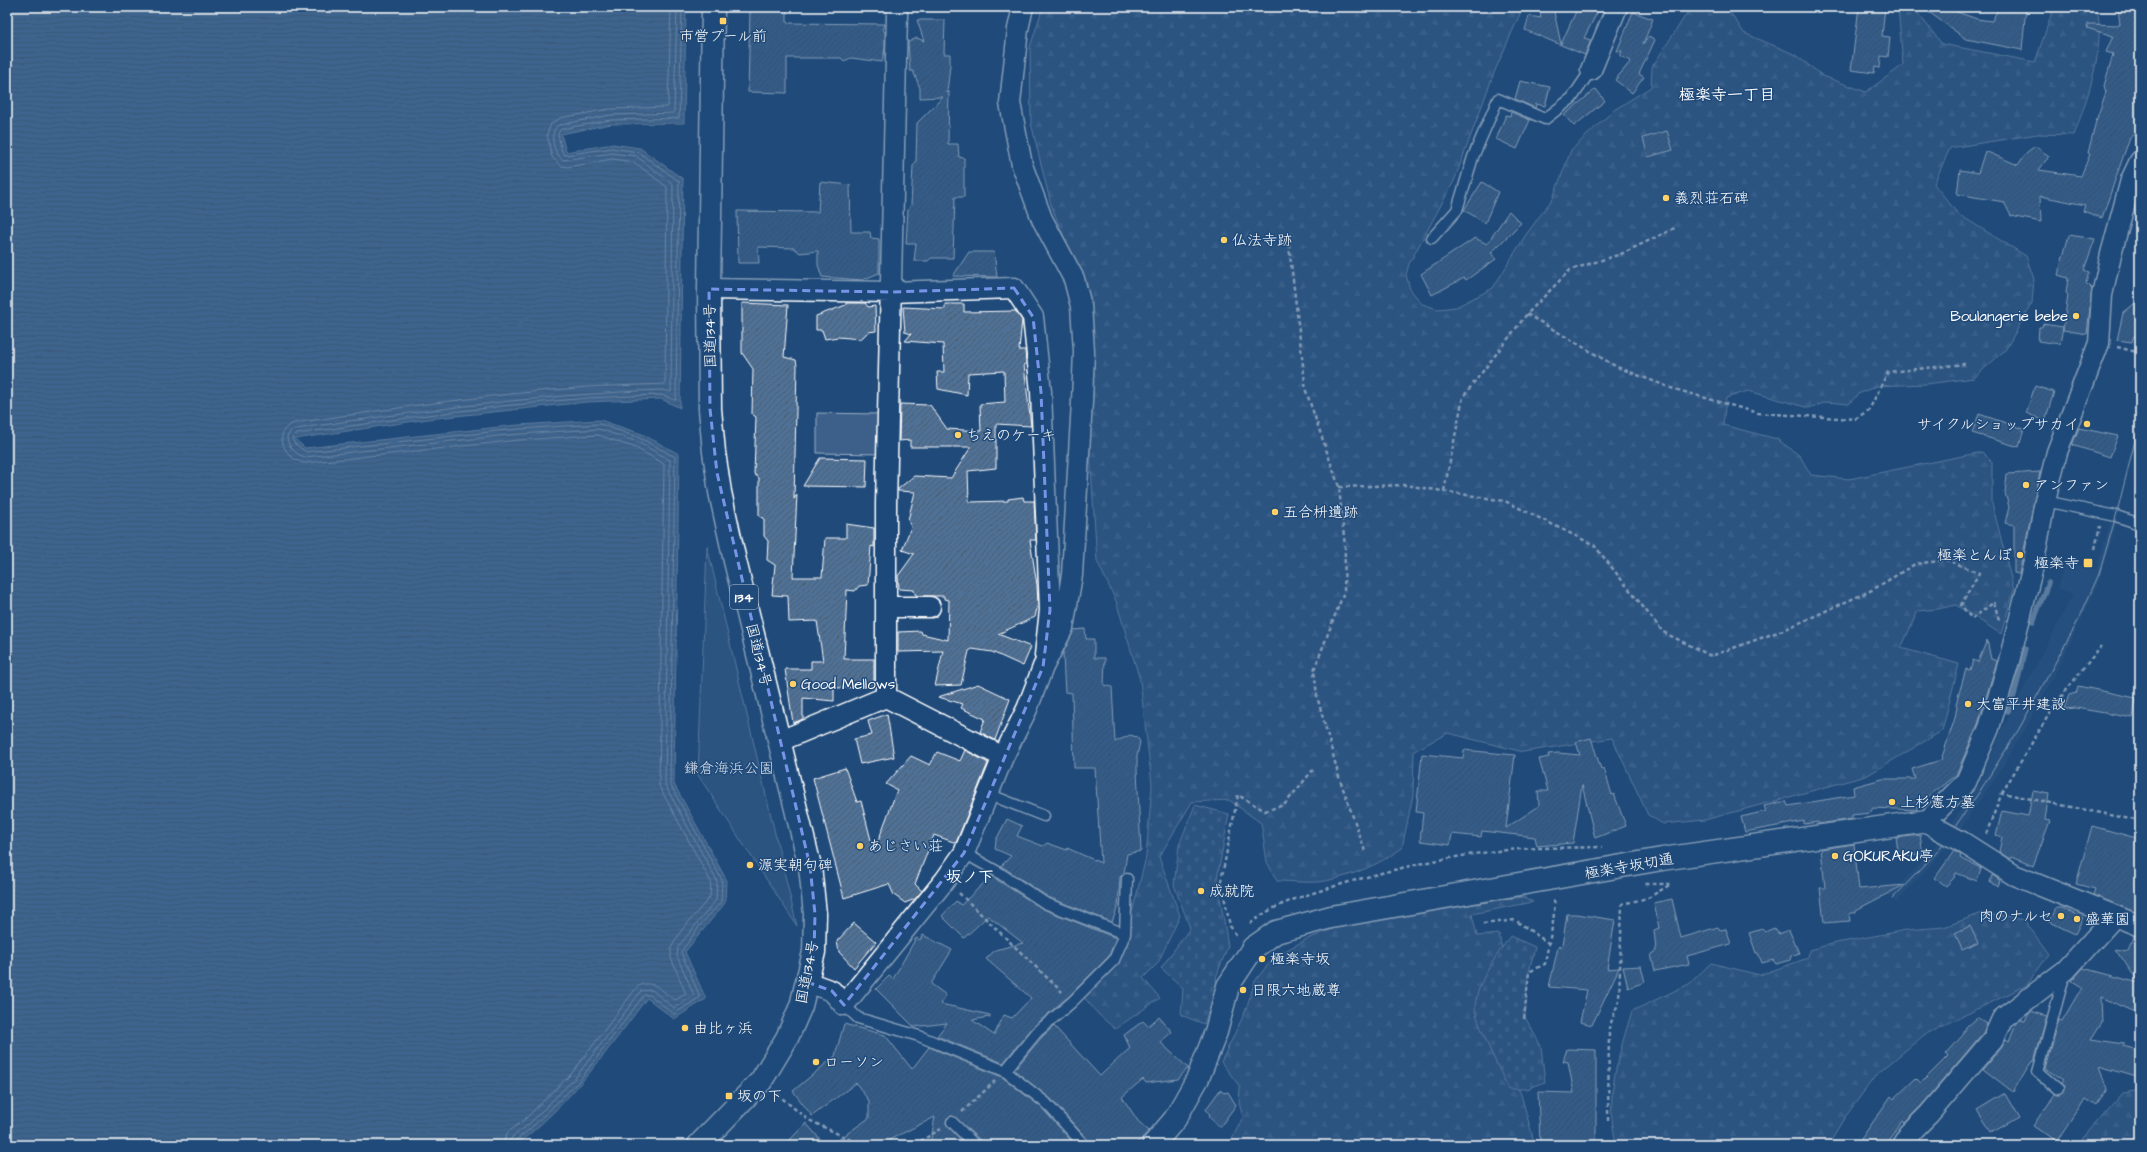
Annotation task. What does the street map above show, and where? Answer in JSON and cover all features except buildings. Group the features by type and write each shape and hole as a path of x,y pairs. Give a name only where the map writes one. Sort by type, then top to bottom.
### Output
{"main road":[{"name":"国道134号","path":"699,1145 761,1081 787,1038 802,1006 814,952 815,914 810,866 735,561 717,473 710,409 709,289 713,7"},
{"name":"極楽寺坂切通","path":"1154,1145 1175,1119 1198,1078 1216,1032 1228,986 1253,948 1276,932 1331,917 1662,859 1932,825"}],"street":[{"path":"807,982 832,991 844,1005 945,880 964,853 1003,757 1027,709 1043,667 1063,628 1072,575 1084,351 1081,306 1074,279 1042,218 1022,166 1010,103 1018,29 1023,7"},
{"path":"1591,70 1617,7"},
{"path":"886,696 886,504 892,292 897,14"},
{"path":"2140,161 2130,180 2111,254 2102,295 2098,343 2057,452 2045,501 2033,566 2009,661 1989,728 1966,782 1932,825 1979,852 2014,875 2114,917 2140,926"},
{"path":"709,289 892,292 1014,288 1033,317 1041,392 1050,610 1043,667"},
{"path":"886,607 930,607"},
{"path":"886,696 1003,757"},
{"path":"780,741 886,696"},
{"path":"1902,1145 1993,1039 2002,1019 2066,970 2114,917"}],"lane":[{"path":"1432,238 1457,210 1473,158 1498,99 1546,119 1572,98 1591,70"},
{"path":"2045,501 2103,513 2140,524"},
{"path":"988,794 1044,816"},
{"path":"964,853 998,872 1045,903 1125,934"},
{"path":"1005,1071 1037,1032 1072,1002 1114,960 1125,934 1127,879"},
{"path":"2058,1089 2038,1072 2066,970"},
{"path":"844,1005 858,1018 919,1036 1005,1071 1046,1103 1084,1145"},
{"path":"952,1122 975,1145"}],"path":[{"path":"1444,491 1463,397 1527,314 1570,270 1621,254 1677,227"},
{"path":"1288,237 1306,391 1339,487 1345,547 1344,592 1314,670 1319,704 1339,777 1364,851"},
{"path":"1527,314 1617,367 1671,388 1758,412 1855,420 1869,410 1888,372 1965,364"},
{"path":"1339,487 1404,485 1505,500 1594,545 1663,632 1710,656 1786,629 1872,590 1915,564 1947,560 1978,573 1961,605 1972,619 1994,602 2000,624"},
{"path":"2095,549 2103,513"},
{"path":"1979,852 2002,793 2054,706 2101,646"},
{"path":"1236,935 1230,926 1221,881 1238,795 1265,811 1284,805 1313,770"},
{"path":"2002,793 2140,821"},
{"path":"1608,1121 1609,1028 1619,1001 1622,904 1648,898 1671,884 1637,883 1652,878"},
{"path":"1524,1019 1529,972 1545,964 1555,914 1554,879"},
{"path":"945,880 1002,932 1072,1002"},
{"path":"1483,924 1515,920 1548,943"},
{"path":"761,1081 807,1119 861,1145"}],"highlighted area":[{"path":"1014,288 1033,317 1041,392 1050,610 1043,667 964,853 844,1005 832,991 807,982 814,952 815,914 810,866 717,473 710,409 709,289 891,292"}],"shaded area":[{"path":"2112,517 2118,519 2096,589 2053,678 2027,726 2001,770 1964,824 1944,850 1896,903 1888,895 1914,870 1937,844 1980,783 2003,728 2073,595 2057,587 2066,562 2096,570"}],"green space":[{"path":"1043,7 1523,7 1494,73 1454,181 1409,264 1406,275 1410,289 1422,304 1438,309 1456,307 1493,288 1525,236 1553,198 1571,150 1614,110 1651,87 1652,67 1691,7 1727,7 1744,33 1794,54 1823,76 1866,92 1903,65 1898,7 1913,7 1942,44 2035,62 2054,7 2097,7 2099,39 2097,56 2090,88 2074,135 2038,134 1950,148 1934,184 1958,214 2026,256 2034,279 2032,303 2006,349 1974,378 1926,384 1877,386 1858,394 1849,404 1827,402 1809,408 1748,391 1726,398 1723,425 1777,439 1800,456 1811,475 1849,479 1982,452 1992,462 1992,503 2014,590 2001,634 1956,605 1918,611 1901,648 1959,664 1942,731 1866,776 1705,820 1663,824 1648,815 1612,738 1523,752 1448,733 1414,751 1413,795 1402,848 1383,860 1362,870 1339,878 1317,882 1277,881 1267,862 1261,823 1229,800 1192,802 1159,857 1180,916 1158,963 1143,978 1160,998 1115,1029 1098,1014 1083,996 1118,946 1133,909 1146,857 1152,785 1140,680 1116,601 1097,561 1090,452 1091,370 1085,288 1051,205 1031,123 1030,47"},
{"path":"817,413 881,414 881,454 817,453"},
{"name":"鎌倉海浜公園","path":"707,546 797,926 698,775"},
{"path":"1195,805 1229,814 1217,879 1228,946 1216,977 1217,986 1204,1024 1181,1015 1183,988 1161,968 1190,928 1174,885 1179,845"},
{"path":"1524,897 1533,902 1472,914 1477,936 1499,934 1506,969 1489,1030 1521,1094 1535,1145 1229,1145 1243,1117 1239,1103 1240,1087 1221,1062 1245,1012 1255,981 1274,957 1307,939 1361,918"},
{"path":"1982,913 2024,920 2049,954 2027,985 1924,1035 1876,1075 1843,1120 1828,1145 1617,1145 1613,1128 1612,1094 1618,1060 1632,1011 1689,984 1711,963 1760,975 1808,958 1809,950 1831,944 1906,930 1944,927"},
{"path":"1510,936 1535,947 1528,976 1525,1017 1541,1046 1545,1082 1527,1089 1509,1089 1483,1034 1475,1007 1479,988 1483,979"},
{"path":"2140,1090 2140,1145 2077,1145 2122,1093"}],"water":[{"path":"7,7 686,7 684,123 611,124 561,134 566,152 612,144 640,148 683,179 680,408 661,399 587,402 428,419 295,439 305,448 518,425 600,420 642,434 679,454 674,784 726,879 725,903 685,952 706,999 674,1019 647,998 587,1076 571,1094 536,1129 516,1145 7,1145"}],"waterway":[{"path":"2033,622 2048,583"},
{"path":"2008,711 2015,692 2025,648"}],"tram line":[{"path":"1892,899 1937,852 1978,794 2019,729 2079,619 2099,574 2116,516 2140,421"}],"place":[{"name":"市営プール前","path":"723,21"},
{"name":"義烈荘石碑","path":"1666,198"},
{"name":"仏法寺跡","path":"1224,240"},
{"name":"Boulangerie bebe","path":"2076,316"},
{"name":"サイクルショップサカイ","path":"2087,424"},
{"name":"ちえのケーキ","path":"958,435"},
{"name":"アンファン","path":"2026,485"},
{"name":"五合枡遺跡","path":"1275,512"},
{"name":"極楽とんぼ","path":"2020,555"},
{"name":"極楽寺","path":"2088,563"},
{"name":"Good Mellows","path":"793,684"},
{"name":"大富平井建設","path":"1968,704"},
{"name":"上杉憲方墓","path":"1892,802"},
{"name":"あじさい荘","path":"860,846"},
{"name":"GOKURAKU亭","path":"1835,856"},
{"name":"源実朝句碑","path":"750,865"},
{"name":"成就院","path":"1201,891"},
{"name":"肉のナルセ","path":"2061,916"},
{"name":"盛華園","path":"2077,919"},
{"name":"極楽寺坂","path":"1262,959"},
{"name":"日限六地蔵尊","path":"1243,990"},
{"name":"由比ヶ浜","path":"685,1028"},
{"name":"ローソン","path":"816,1062"},
{"name":"坂の下","path":"729,1096"}],"district":[{"name":"極楽寺一丁目","path":"1727,94"},
{"name":"坂ノ下","path":"970,876"}]}
